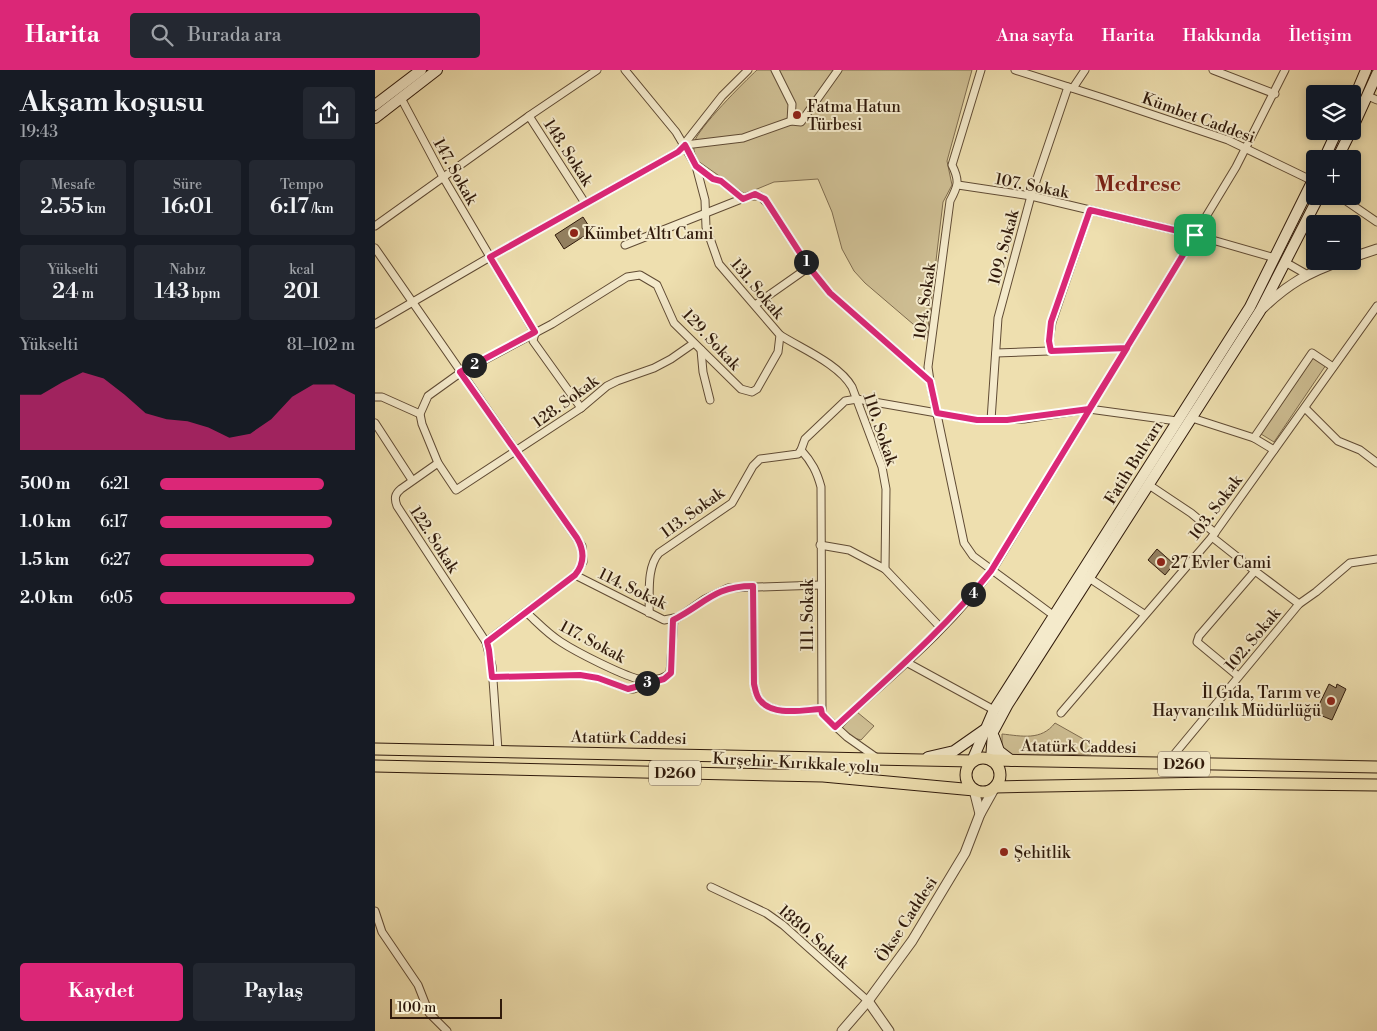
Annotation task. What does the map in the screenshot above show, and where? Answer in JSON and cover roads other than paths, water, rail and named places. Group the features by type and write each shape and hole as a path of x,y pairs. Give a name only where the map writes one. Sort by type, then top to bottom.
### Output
{"highway":[{"name":"Atatürk Caddesi","path":"375,748 972,761"},
{"path":"982,757 991,760 996,763 1000,773 998,783 995,787 985,792 974,790 967,782 966,770 972,761 982,757"},
{"name":"Atatürk Caddesi","path":"991,760 1377,767"},
{"name":"Kırşehir-Kırıkkale yolu","path":"375,766 823,776 974,790"},
{"name":"D260","path":"995,787 1215,783 1377,785"}],"main road":[{"path":"375,105 421,70"},
{"path":"375,118 437,70"},
{"path":"1360,85 1366,70"},
{"path":"1361,115 1372,98 1377,74"},
{"name":"Fatih Bulvarı","path":"972,761 989,731 1193,418 1260,311 1306,198"},
{"name":"Fatih Bulvarı","path":"991,760 989,731 994,710 1314,205"},
{"path":"918,759 954,751 989,731 999,751 1012,761"}],"street":[{"path":"375,226 597,70"},
{"name":"131. Sokak","path":"625,70 685,145 696,166 703,187 705,227 719,264 780,335 778,352 772,365 760,385 752,392"},
{"path":"375,324 585,203 678,152 722,96 748,70"},
{"path":"775,70 791,104 791,121"},
{"path":"685,145 743,138 791,121 801,122 837,70"},
{"path":"958,186 957,175 952,165 981,70"},
{"name":"Kümbet Caddesi","path":"1015,70 1168,119 1246,148 1306,175"},
{"name":"109. Sokak","path":"991,420 998,318 1031,196 1071,87 1085,70"},
{"path":"1213,70 1275,94"},
{"path":"835,727 941,628 970,598 991,571 1195,235 1246,148 1275,94 1285,70"},
{"name":"147. Sokak","path":"401,98 443,177 490,257"},
{"name":"148. Sokak","path":"529,116 585,203"},
{"path":"696,166 713,179 721,181 743,199"},
{"name":"107. Sokak","path":"958,186 1031,196 1195,235 1280,260 1306,274"},
{"name":"104. Sokak","path":"958,186 950,201 929,367 930,381 964,543 973,556 991,571 1053,615"},
{"path":"625,245 755,194 765,199 809,267 830,293 930,381"},
{"path":"1353,205 1376,219"},
{"path":"1051,351 1049,341 1051,322 1090,210"},
{"path":"375,248 581,546 583,562 575,575 487,642 498,750"},
{"path":"1361,254 1377,249"},
{"path":"490,257 535,332 533,341 581,408"},
{"path":"755,305 809,267"},
{"path":"1260,311 1283,290 1306,274 1317,270"},
{"name":"129. Sokak","path":"420,414 427,396 460,372 535,332 627,277 641,275 657,285 674,323 741,389 752,392"},
{"name":"103. Sokak","path":"1061,714 1213,535 1377,306"},
{"name":"110. Sokak","path":"780,335 839,370 847,378 857,399 882,467 886,489 885,570"},
{"name":"128. Sokak","path":"438,463 456,490 581,408 607,386 617,380 654,368 694,343"},
{"path":"996,354 1127,348"},
{"path":"701,350 703,372 710,400"},
{"path":"1254,438 1312,352 1333,367"},
{"path":"375,398 382,397 420,414 427,438 438,463"},
{"path":"801,450 805,439 845,401 851,398 977,420 1024,419 1089,409 1177,421"},
{"path":"1305,408 1338,441 1360,450 1377,463"},
{"path":"1193,418 1254,438 1274,450"},
{"path":"375,423 412,480"},
{"name":"111. Sokak","path":"801,450 812,462 818,474 821,487 821,709"},
{"name":"113. Sokak","path":"649,613 651,568 654,559 732,503 753,466 760,459 769,456 794,456 801,450"},
{"name":"122. Sokak","path":"438,463 396,493 395,500 397,506 487,642"},
{"path":"1149,485 1191,513 1213,535 1255,571 1299,604"},
{"path":"820,545 849,550 885,570 941,628"},
{"name":"102. Sokak","path":"1167,763 1299,604 1316,592 1350,562 1377,560"},
{"path":"1238,676 1197,642 1199,636 1255,571"},
{"name":"114. Sokak","path":"575,575 659,619 673,620 718,592 728,588 821,585"},
{"path":"1089,578 1144,614"},
{"path":"753,586 754,684 758,699 766,706 781,711 821,709 822,714 835,727 877,759"},
{"name":"117. Sokak","path":"526,612 548,632 575,651 638,678 655,680"},
{"path":"492,677 580,675 598,678 628,689 634,689 655,680 664,679 671,673 673,620"},
{"path":"906,662 994,710"},
{"name":"Ökse Caddesi","path":"842,1031 868,1001 912,941 965,852 980,814 995,787"},
{"path":"974,790 980,814"},
{"name":"1880. Sokak","path":"711,887 766,913 783,925 868,1001"},
{"path":"375,911 382,932 418,985 429,1012 447,1031"},
{"path":"868,1001 889,1031"}],"place":[{"name":"Fatma Hatun Türbesi","path":"797,115"},
{"name":"Kümbet Altı Cami","path":"574,233"},
{"name":"27 Evler Cami","path":"1161,562"},
{"name":"İl Gıda, Tarım ve Hayvancılık Müdürlüğü","path":"1331,701"},
{"name":"Şehitlik","path":"1004,852"}],"district":[{"name":"Medrese","path":"1138,184"}]}
